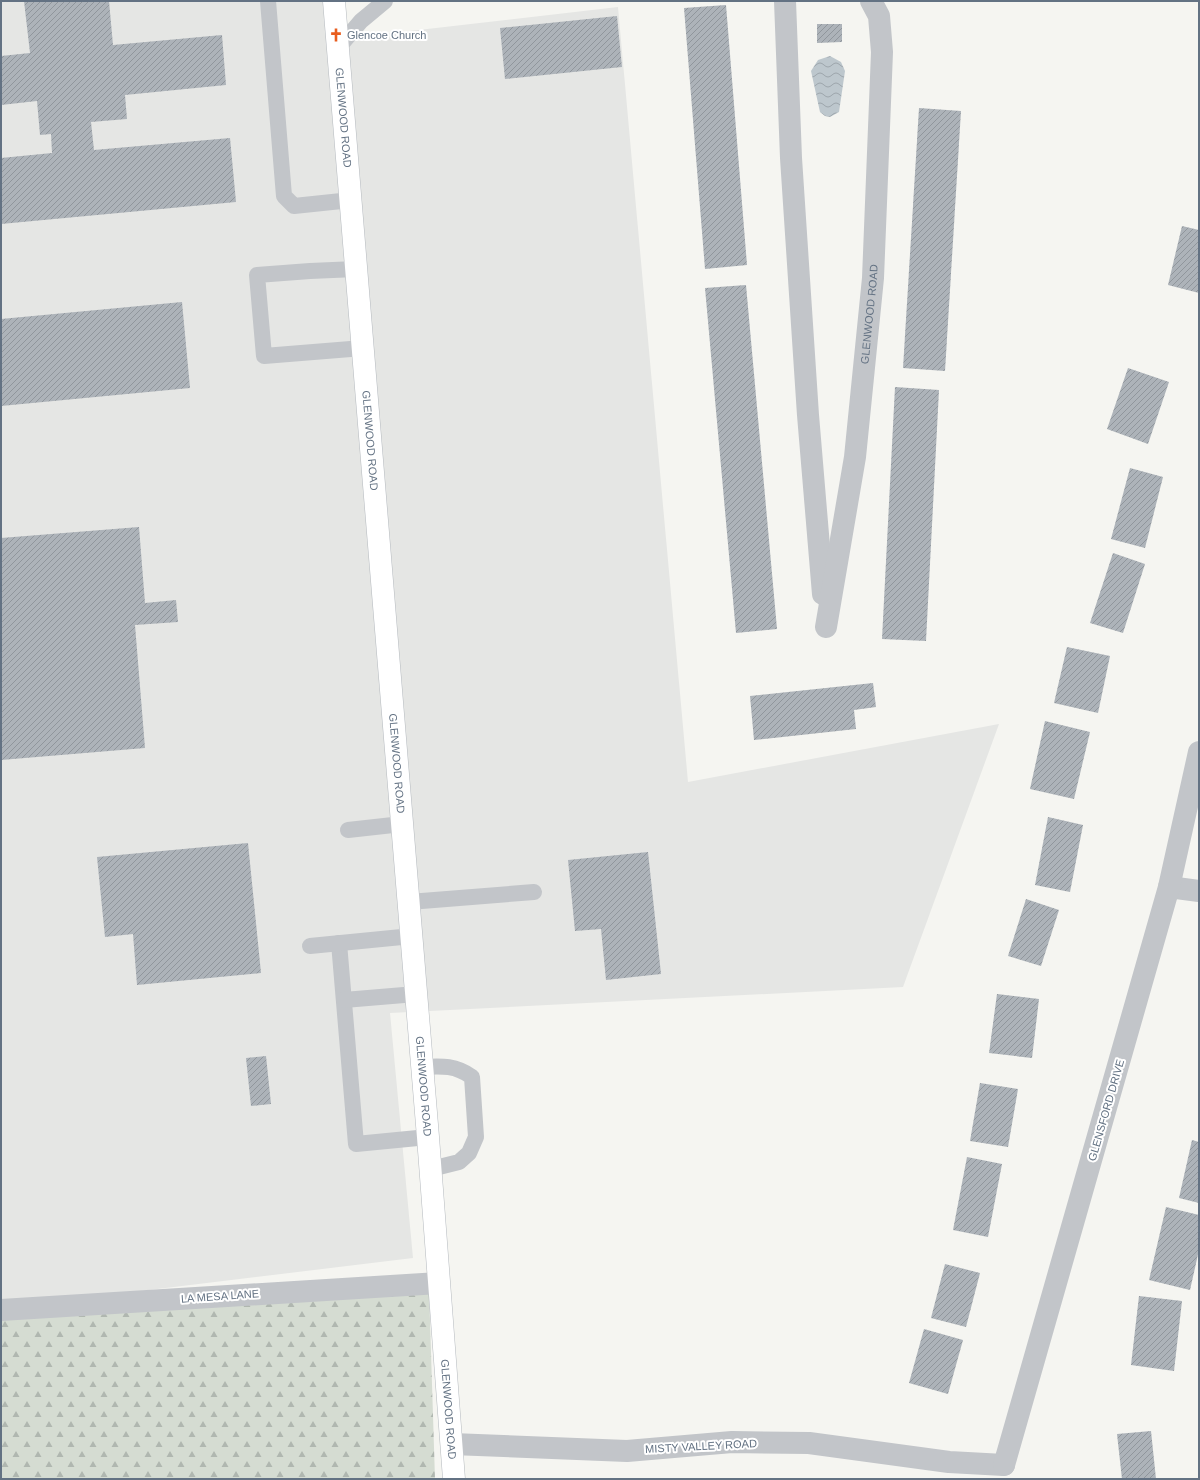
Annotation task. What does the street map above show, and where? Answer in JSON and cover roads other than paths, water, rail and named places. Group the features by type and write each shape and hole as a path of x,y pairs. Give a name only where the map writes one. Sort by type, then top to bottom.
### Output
{"main road":[{"name":"GLENWOOD ROAD","path":"334,1 431,1169 454,1479"}],"street":[{"name":"GLENWOOD ROAD","path":"785,1 791,158 808,415 826,627 855,457 873,278 882,52 879,16 871,1"},
{"name":"GLENSFORD DRIVE","path":"1009,1472 1169,887 1199,752"},
{"path":"1169,887 1199,891"},
{"name":"LA MESA LANE","path":"1,1310 439,1283"},
{"name":"MISTY VALLEY ROAD","path":"452,1444 627,1451 732,1442 809,1443 949,1462 1009,1472"}],"lane":[{"path":"268,1 284,196 294,206 351,200"},
{"path":"338,48 361,21 385,1"},
{"path":"356,269 257,275 264,356 363,348"},
{"path":"348,830 402,824"},
{"path":"409,902 534,892"},
{"path":"310,946 412,936"},
{"path":"339,943 356,1144 428,1137"},
{"path":"344,1000 416,994"},
{"path":"422,1067 445,1066 463,1071 472,1077 476,1137 469,1153 459,1162 431,1169"}],"water":[{"path":"830,56 841,62 845,71 839,112 830,117 825,116 820,112 811,71 818,60"}],"place":[{"name":"Glencoe Church","path":"336,35"}]}
